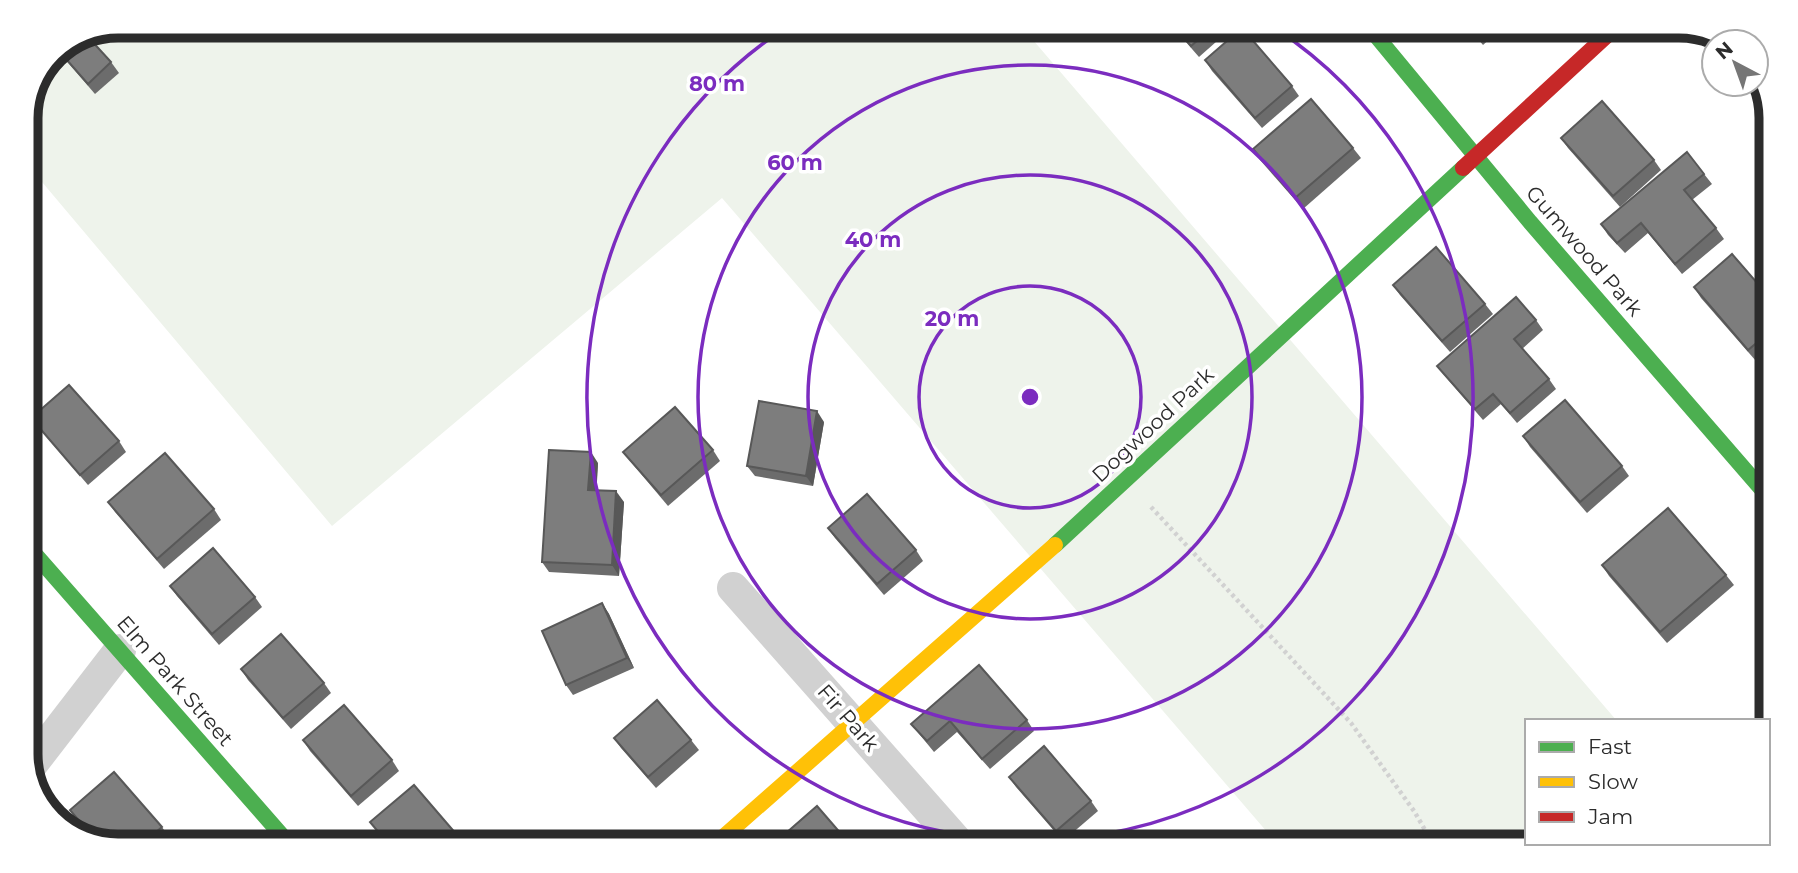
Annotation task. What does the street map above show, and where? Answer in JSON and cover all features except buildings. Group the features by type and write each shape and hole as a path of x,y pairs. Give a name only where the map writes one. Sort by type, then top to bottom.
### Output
{"street":[{"name":"Gumwood Park","path":"1378,38 1759,486"},
{"name":"Dogwood Park","path":"727,834 1013,584 1604,38"},
{"name":"Elm Park Street","path":"39,559 281,834"},
{"name":"Fir Park","path":"733,588 950,834"},
{"path":"39,755 120,650"}],"path":[{"path":"1125,479 1351,723 1427,834"}],"shaded area":[{"path":"118,38 1031,38 1615,719 1525,719 1525,834 1269,834 722,198 332,526 39,178 40,103 52,74 74,52 103,40"}],"traffic: fast":[{"path":"1378,38 1530,222 1759,486"},
{"path":"1055,545 1463,168"},
{"path":"39,559 281,834"}],"traffic: slow":[{"path":"727,834 1055,545"}],"traffic: jam":[{"path":"1463,168 1604,38"}]}
